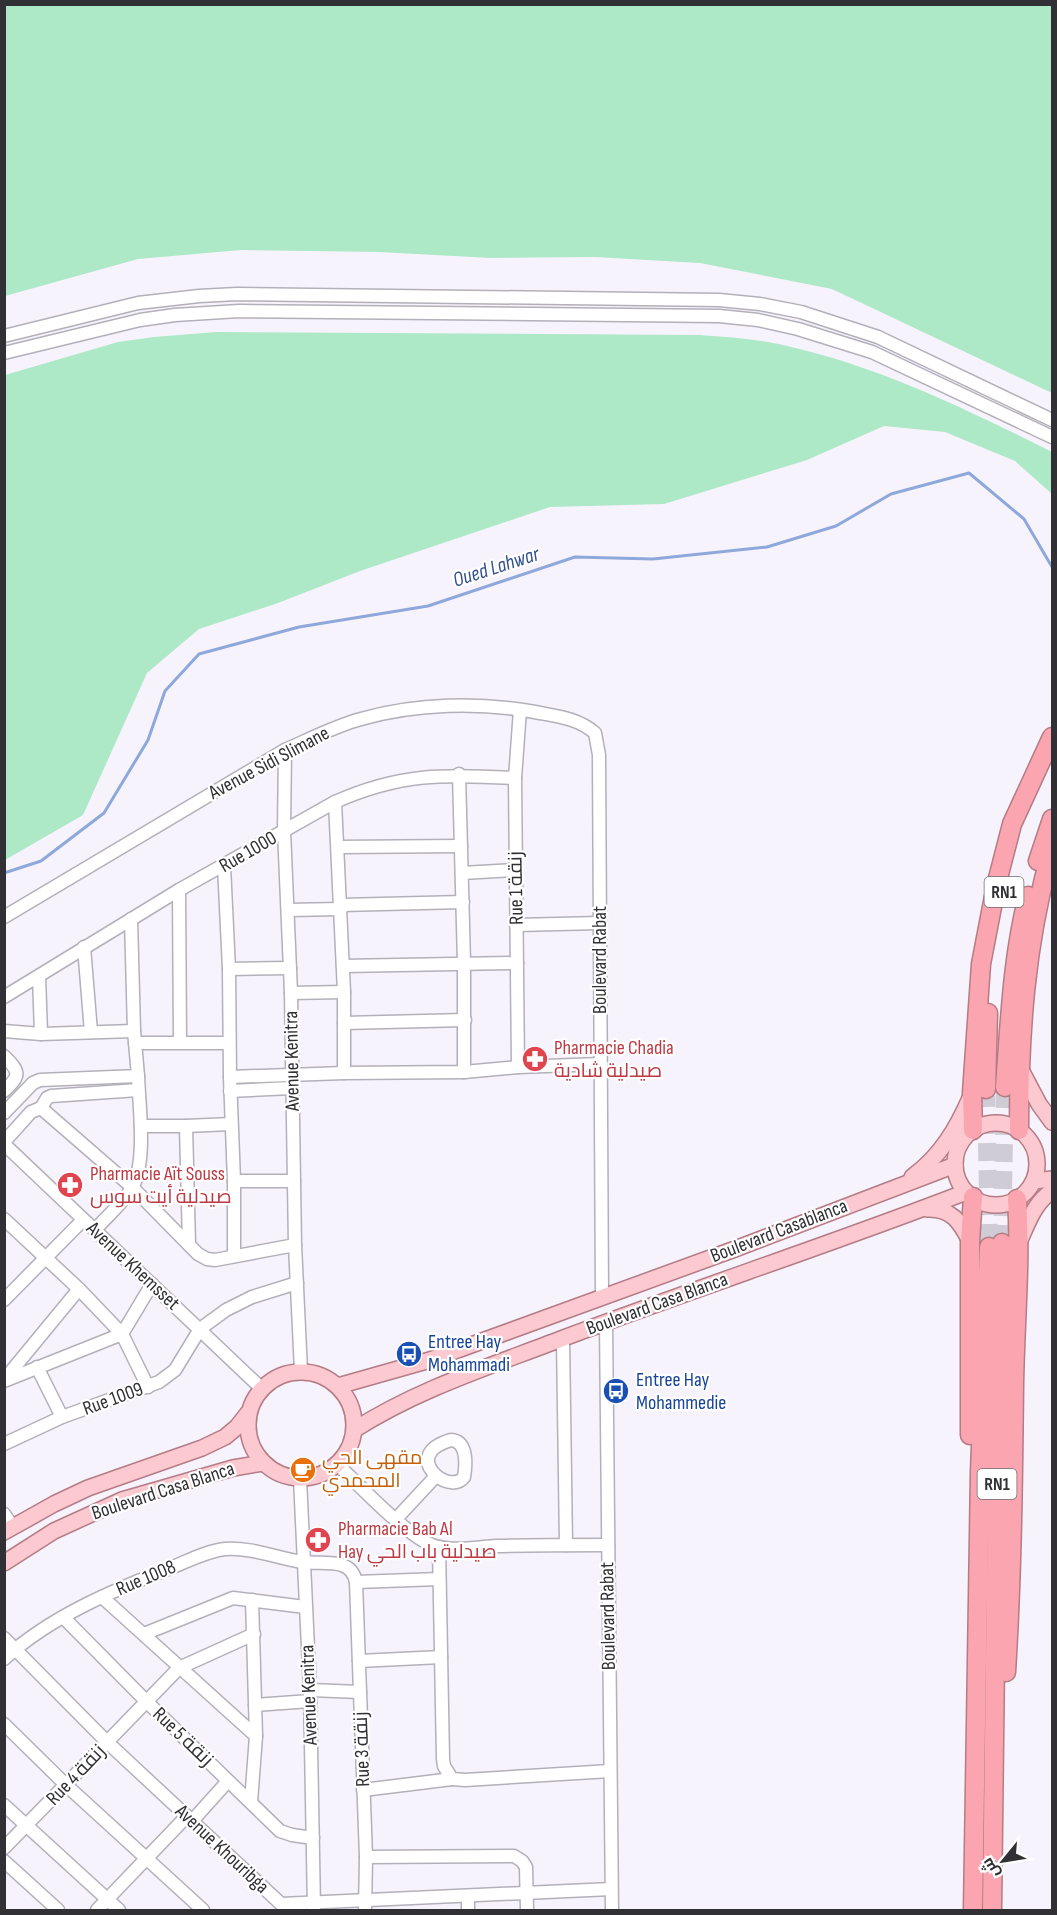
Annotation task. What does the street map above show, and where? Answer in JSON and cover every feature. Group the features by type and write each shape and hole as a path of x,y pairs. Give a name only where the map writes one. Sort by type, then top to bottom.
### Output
{"highway":[{"path":"973,1130 979,1091 981,964 996,885 1012,824 1053,737"},
{"name":"RN1","path":"979,1091 999,910 1017,846 1053,753"},
{"name":"RN1","path":"1005,1087 1013,975 1020,929 1034,874 1053,819"},
{"path":"1019,1130 1022,1019 1032,933 1053,849"},
{"path":"970,1194 969,1584 972,1706 976,1718"},
{"path":"992,1911 994,1725 1005,1706 1011,1599 1014,1384 1003,1244 1017,1199"},
{"name":"RN1","path":"973,1911 980,1472 1003,1244"}],"main road":[{"path":"1019,1067 1039,1104 1053,1122"},
{"path":"901,1184 920,1171 945,1144 979,1091"},
{"path":"988,1123 1004,1124 1019,1130 1030,1140 1036,1154 1037,1167 1034,1181 1017,1199 995,1205 984,1203 970,1194 961,1184 955,1165 957,1151 963,1139 973,1130 988,1123"},
{"path":"1036,1154 1051,1158"},
{"name":"Boulevard Casablanca","path":"602,1296 735,1249 955,1165"},
{"path":"1034,1181 1053,1179"},
{"path":"1003,1244 1043,1198 1053,1191"},
{"name":"Boulevard Casa Blanca","path":"354,1430 381,1413 442,1384 606,1322 921,1209 970,1194"},
{"path":"921,1209 936,1208 947,1212 960,1222 970,1242"},
{"name":"Boulevard Casa Blanca","path":"338,1386 430,1360 602,1296"},
{"path":"301,1371 321,1375 338,1386 348,1399 353,1414 354,1430 346,1454 337,1464 319,1475 300,1479 284,1476 263,1463 253,1448 247,1431 248,1413 261,1388 272,1379 286,1373 301,1371"},
{"name":"Boulevard Casa Blanca","path":"7,1524 88,1488 202,1448 225,1437 248,1413"},
{"name":"Boulevard Casa Blanca","path":"4,1563 54,1531 122,1500 233,1468 263,1463"}],"street":[{"path":"4,336 138,303 237,294 719,300 760,304 801,312 878,337 1053,420"},
{"path":"4,353 140,320 175,315 239,311 719,316 758,320 798,328 872,352 1053,437"},
{"name":"Avenue Sidi Slimane","path":"4,917 285,750 362,718 444,705 520,710 568,718 595,733"},
{"name":"Rue 1 زنقة","path":"518,1067 514,778 520,710"},
{"name":"Boulevard Rabat","path":"595,733 599,755 602,1296"},
{"name":"Avenue Kenitra","path":"285,750 284,831 291,993 294,1245 301,1371"},
{"path":"459,774 465,1020 464,1072"},
{"name":"Rue 1000","path":"4,997 179,890 335,802 391,781 459,774 514,778"},
{"path":"335,802 344,992 344,1073"},
{"path":"338,847 461,846"},
{"path":"224,866 229,969 234,1256"},
{"path":"462,873 515,870"},
{"path":"179,890 180,1042"},
{"path":"288,910 463,902"},
{"path":"94,1230 132,1187 139,1167 141,1126 131,919"},
{"path":"516,925 600,923"},
{"path":"84,947 92,1032"},
{"path":"343,966 517,963"},
{"path":"229,969 290,968"},
{"path":"39,976 42,1034"},
{"path":"291,993 344,992"},
{"path":"344,1023 465,1020"},
{"path":"4,1031 42,1034 92,1032 180,1042 229,1043"},
{"path":"4,1056 16,1068 17,1075 15,1081 4,1091"},
{"path":"230,1077 464,1072 518,1067 601,1064"},
{"path":"4,1113 33,1083 40,1080 138,1076"},
{"path":"230,1091 292,1088"},
{"path":"4,1143 32,1112 41,1108 51,1096 138,1090"},
{"path":"41,1108 132,1187 198,1254 207,1259 215,1260 294,1245"},
{"path":"141,1126 231,1124"},
{"path":"186,1126 189,1245"},
{"name":"Avenue Khemsset","path":"4,1143 261,1388"},
{"path":"234,1181 294,1181"},
{"path":"4,1219 79,1289 122,1334 148,1387"},
{"path":"4,1300 83,1220"},
{"path":"200,1329 226,1310 252,1297 297,1283"},
{"path":"4,1381 122,1334 152,1284"},
{"path":"4,1381 79,1289"},
{"name":"Boulevard Rabat","path":"606,1322 612,1911"},
{"name":"Rue 1009","path":"4,1444 62,1417 148,1387 167,1377 175,1370 200,1329"},
{"path":"563,1339 566,1545"},
{"path":"37,1367 62,1417"},
{"path":"337,1464 396,1519 427,1543 439,1547 608,1545"},
{"path":"396,1519 436,1476"},
{"name":"Avenue Kenitra","path":"300,1479 310,1696 314,1907"},
{"path":"439,1547 443,1759 444,1766 452,1779"},
{"name":"Rue 1008","path":"4,1659 63,1617 102,1597 213,1551 238,1550 303,1562 343,1565 352,1571 357,1585"},
{"path":"357,1585 439,1579"},
{"name":"Rue 3 زنقة","path":"357,1585 366,1857 365,1906"},
{"path":"102,1597 256,1736"},
{"path":"144,1634 226,1599 241,1598 305,1607"},
{"path":"251,1802 256,1736 252,1600"},
{"name":"Rue 5 زنقة","path":"63,1617 147,1702 280,1830 292,1835 313,1838"},
{"path":"179,1668 254,1634"},
{"name":"Avenue Khouribga","path":"4,1638 107,1742 190,1818 278,1908 414,1905 468,1896 611,1889"},
{"path":"359,1661 441,1657"},
{"name":"Rue 4 زنقة","path":"4,1848 179,1668"},
{"path":"255,1705 310,1696 360,1692"},
{"path":"4,1724 66,1785 203,1911"},
{"path":"363,1790 452,1779 610,1771"},
{"path":"97,1911 146,1858 228,1781"},
{"path":"4,1805 119,1911"},
{"path":"366,1857 512,1855 525,1864 527,1911"},
{"path":"4,1861 58,1911"},
{"path":"468,1896 468,1911"}],"green space":[{"path":"5,4 1052,5 1052,393 832,289 700,263 595,257 491,258 379,252 241,250 138,259 5,296"},
{"path":"216,332 700,335 768,342 805,350 878,373 949,402 1052,452 1052,494 1015,461 945,432 884,426 807,460 664,504 550,507 360,571 278,603 199,629 147,673 83,815 5,860 5,375 118,342"}],"waterway":[{"name":"Oued Lahwar","path":"4,873 41,861 104,813 148,740 165,691 199,654 299,627 428,606 575,557 653,559 767,547 836,526 891,494 969,473 1024,519 1052,567"}],"tunnel":[{"path":"1002,1243 1005,1087"},
{"path":"986,1089 989,1247"}],"place":[{"name":"Pharmacie Chadia صيدلية شادية","path":"535,1059"},
{"name":"Pharmacie Aït Souss صيدلية أيت سوس","path":"70,1185"},
{"name":"Entree Hay Mohammadi","path":"409,1354"},
{"name":"Entree Hay Mohammedie","path":"616,1391"},
{"name":"مقهى الحي المحمدي","path":"303,1470"},
{"name":"Pharmacie Bab Al Hay صيدلية باب الحي","path":"318,1540"}]}
